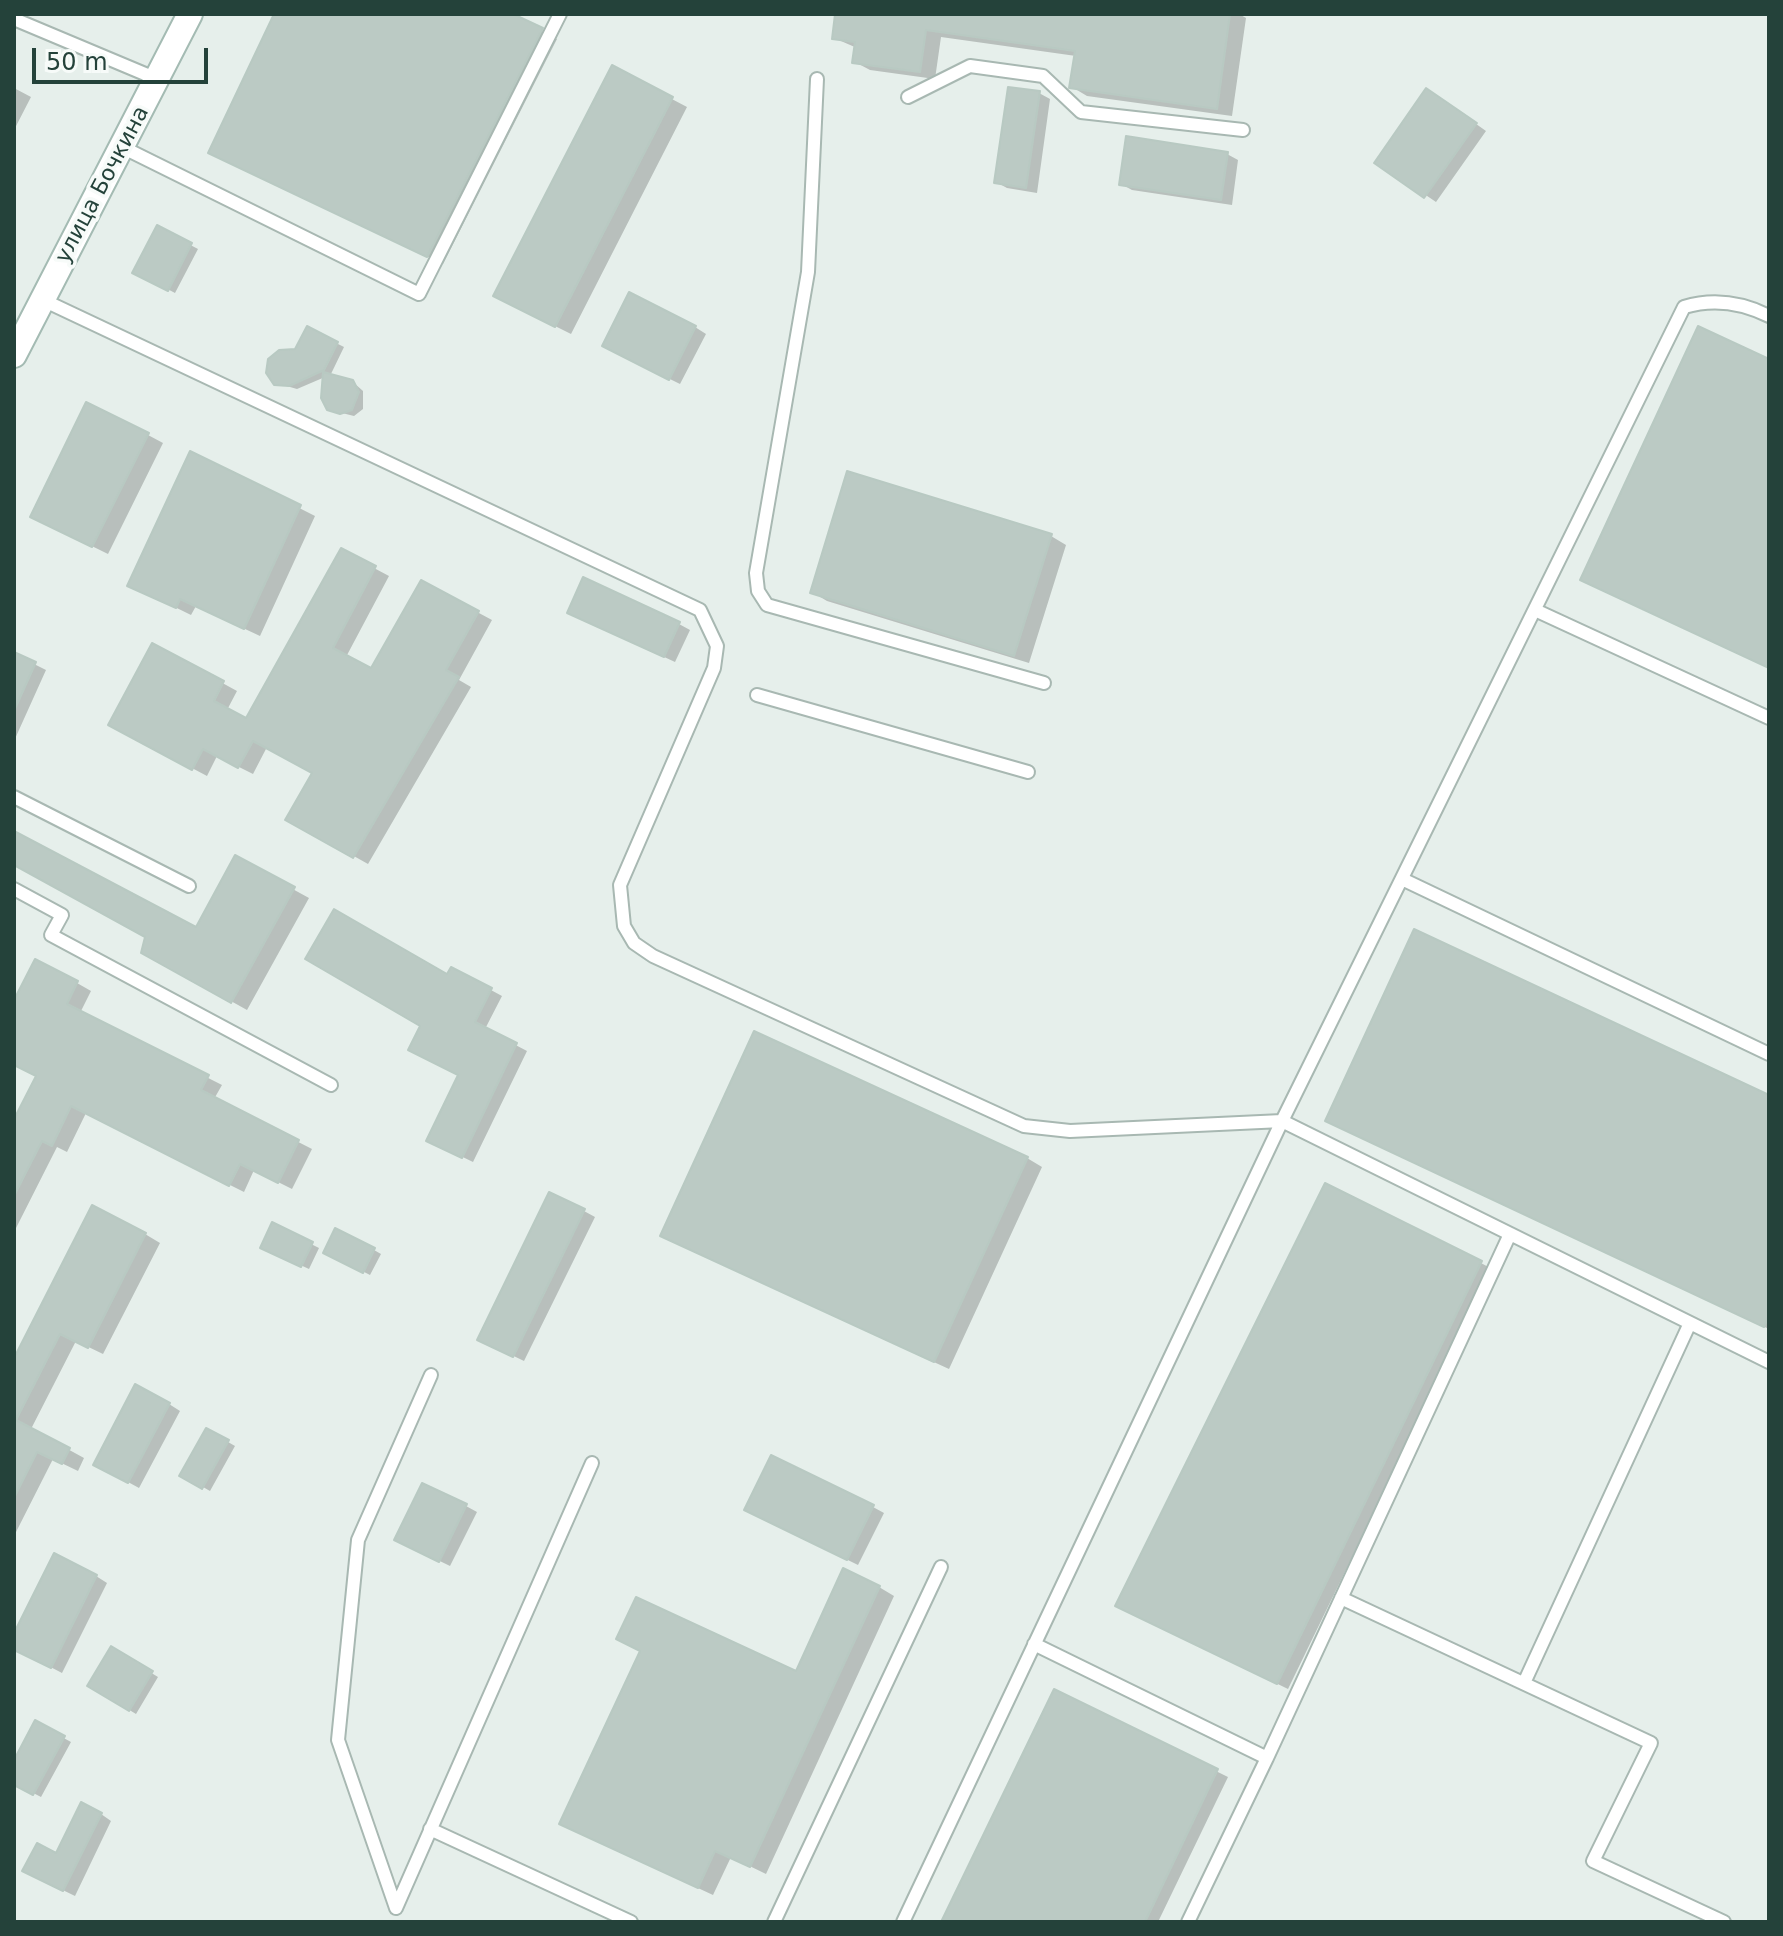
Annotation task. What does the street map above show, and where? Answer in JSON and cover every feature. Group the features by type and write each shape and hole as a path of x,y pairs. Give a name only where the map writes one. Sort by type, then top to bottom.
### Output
{"street":[{"name":"улица Бочкина","path":"14,355 190,14"}],"lane":[{"path":"122,147 419,294 560,14"},
{"path":"14,19 157,79"},
{"path":"908,97 970,66 1043,76 1081,112 1243,130"},
{"path":"817,79 808,272 772,465 756,573 758,591 767,605 1044,683"},
{"path":"43,300 700,610 717,646 714,668 620,885 624,926 634,943 643,950 1024,1126 1070,1131 1282,1121 1769,1362"},
{"path":"903,1922 1282,1121 1684,307 1704,301 1748,305 1769,316"},
{"path":"1535,610 1769,718"},
{"path":"757,695 1028,772"},
{"path":"14,797 189,886"},
{"path":"1402,879 1769,1054"},
{"path":"14,889 62,915 51,935 331,1085"},
{"path":"1188,1922 1510,1234"},
{"path":"1524,1683 1690,1323"},
{"path":"431,1375 358,1540 338,1740 396,1908 592,1463"},
{"path":"774,1922 941,1567"},
{"path":"1341,1598 1651,1743 1593,1861 1724,1922"},
{"path":"1034,1644 1267,1758"},
{"path":"430,1829 631,1922"}],"building":[{"path":"274,14 513,14 543,28 427,257 208,153"},
{"path":"835,14 1230,14 1217,109 1069,88 1075,51 926,30 920,72 852,63 855,42 832,39"},
{"path":"612,65 673,97 555,327 493,296"},
{"path":"1008,87 1040,91 1026,188 994,183"},
{"path":"1426,88 1477,123 1424,198 1374,163"},
{"path":"1126,136 1228,152 1221,200 1119,185"},
{"path":"157,225 192,243 168,291 132,273"},
{"path":"629,292 696,326 669,380 602,346"},
{"path":"307,326 338,342 324,370 289,386 274,385 266,373 268,359 279,350 295,349"},
{"path":"1698,326 1769,359 1769,668 1580,580"},
{"path":"323,372 353,380 359,392 352,410 340,414 327,410 321,398"},
{"path":"86,402 149,433 92,547 30,517"},
{"path":"190,451 301,505 244,629 180,599 176,608 127,586"},
{"path":"847,471 1052,534 1014,656 810,593"},
{"path":"341,548 376,566 333,648 371,668 421,580 479,611 446,670 459,677 353,858 285,820 312,773 253,741 238,768 203,749 192,770 108,725 152,643 224,681 214,701 246,718"},
{"path":"583,577 680,622 664,657 567,613"},
{"path":"14,652 36,662 14,711"},
{"path":"14,831 196,927 235,855 295,887 231,1003 141,953 145,937 14,865"},
{"path":"334,909 447,974 451,967 492,988 475,1022 517,1043 462,1158 426,1141 458,1075 408,1050 420,1026 305,959"},
{"path":"1414,929 1769,1095 1769,1315 1764,1327 1325,1121"},
{"path":"35,959 78,981 67,1004 209,1075 201,1090 299,1140 278,1183 240,1164 229,1186 71,1106 52,1146 42,1141 14,1196 14,1119 36,1076 14,1065 14,1000"},
{"path":"754,1031 1028,1157 934,1362 660,1236"},
{"path":"1325,1183 1482,1261 1277,1684 1115,1606"},
{"path":"549,1192 585,1209 513,1357 477,1340"},
{"path":"92,1205 146,1233 88,1348 60,1334 16,1420 70,1448 62,1464 37,1452 14,1498 14,1358"},
{"path":"272,1222 313,1242 301,1267 260,1248"},
{"path":"335,1228 375,1248 363,1273 323,1253"},
{"path":"135,1384 170,1403 128,1483 93,1465"},
{"path":"206,1428 229,1440 202,1489 179,1476"},
{"path":"771,1455 874,1505 847,1560 744,1510"},
{"path":"422,1483 467,1504 439,1562 394,1540"},
{"path":"54,1553 97,1575 51,1668 14,1650 14,1633"},
{"path":"843,1568 880,1586 750,1867 715,1851 698,1888 559,1824 640,1651 616,1639 636,1597 796,1671"},
{"path":"111,1646 153,1671 129,1711 87,1686"},
{"path":"1054,1689 1218,1769 1145,1922 941,1922"},
{"path":"35,1720 65,1736 33,1795 14,1785 14,1760"},
{"path":"81,1802 102,1813 63,1891 22,1871 37,1843 56,1853"}]}
